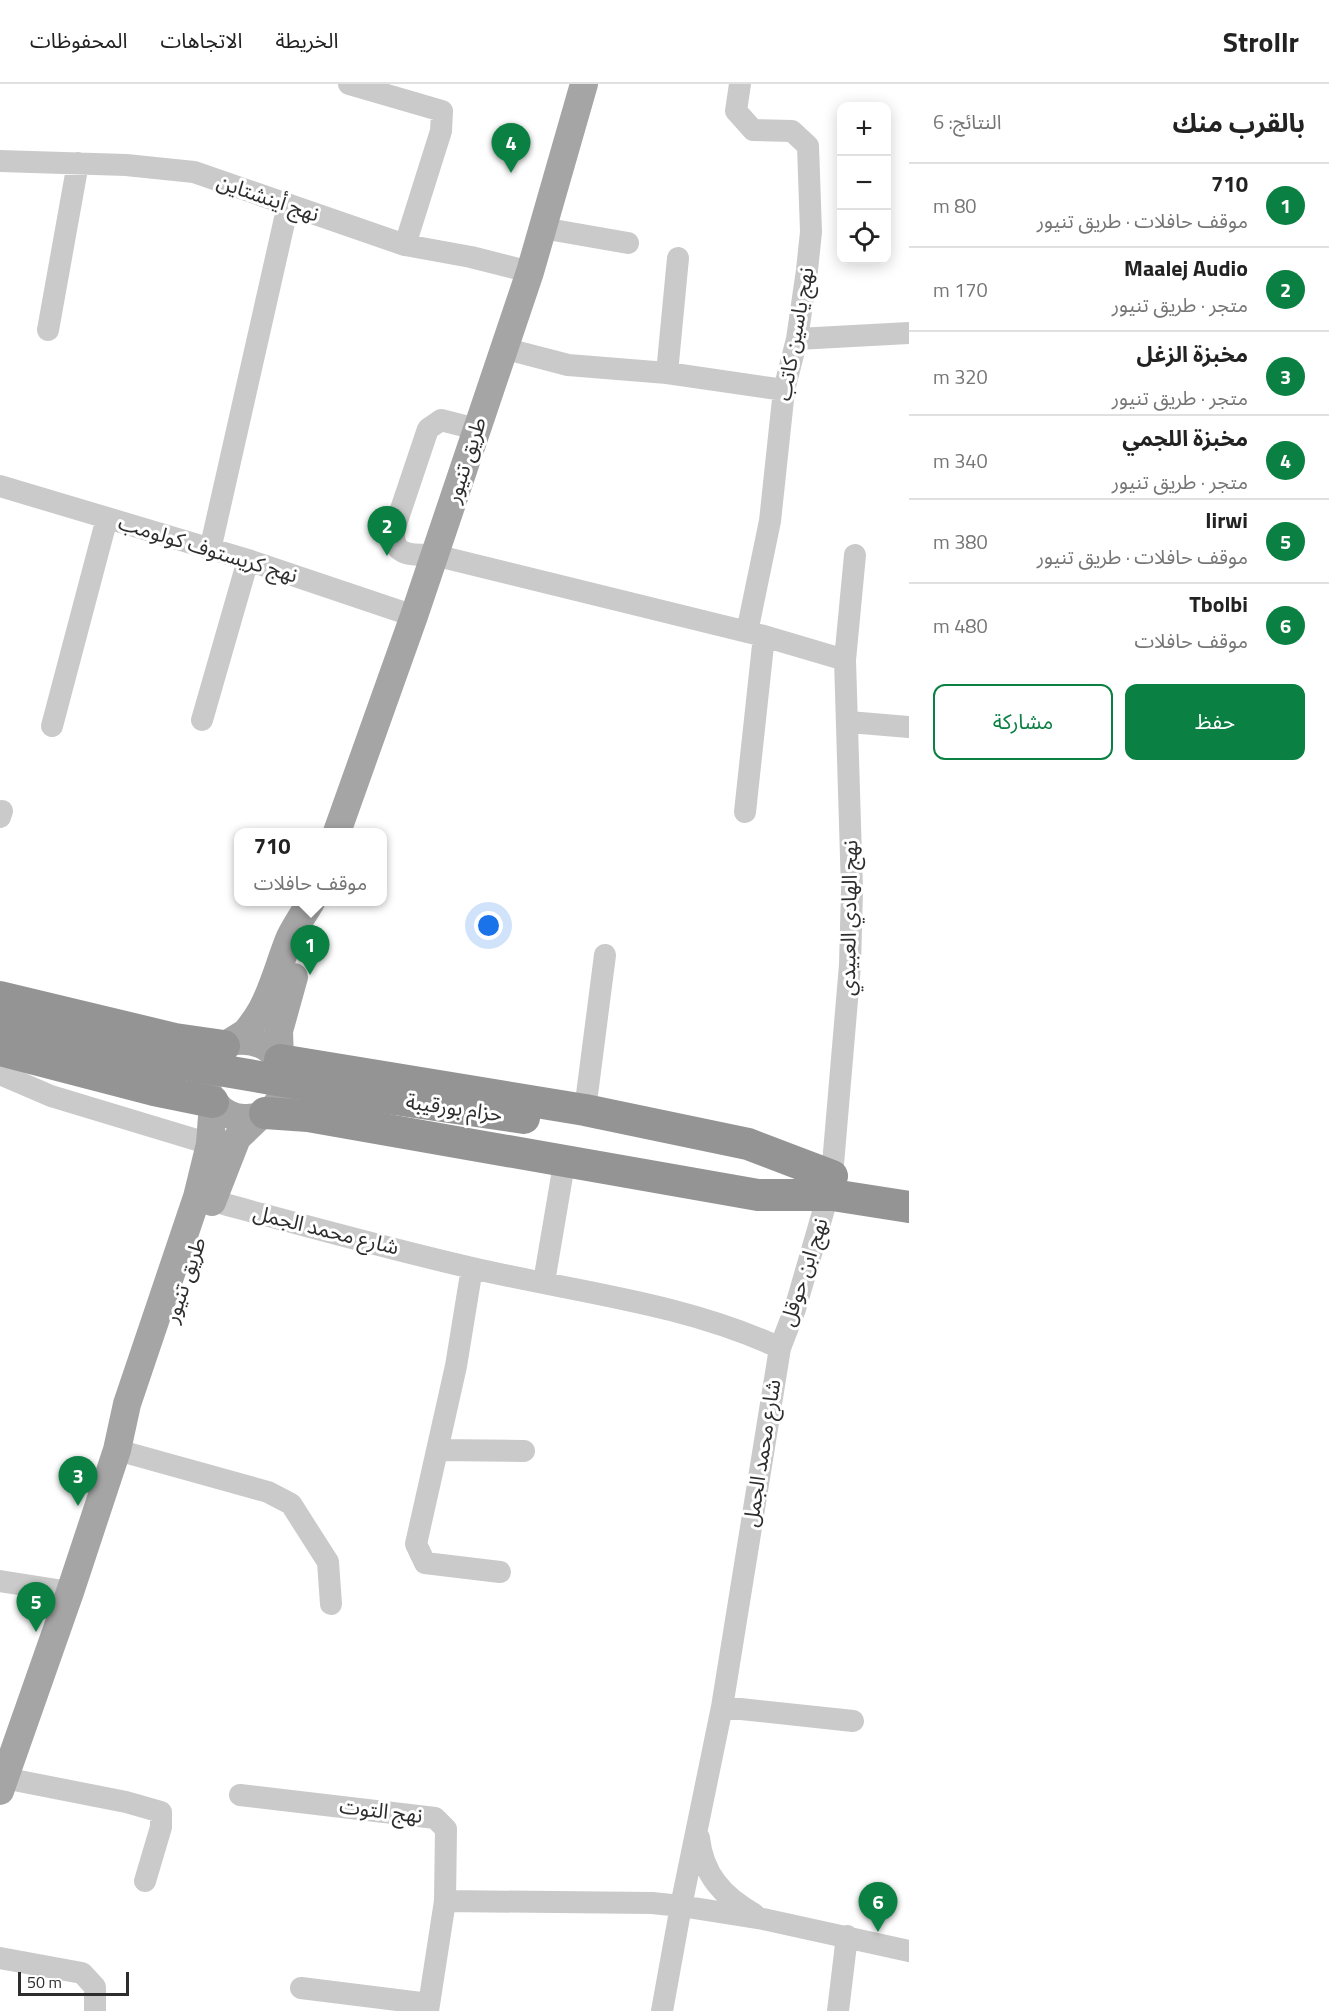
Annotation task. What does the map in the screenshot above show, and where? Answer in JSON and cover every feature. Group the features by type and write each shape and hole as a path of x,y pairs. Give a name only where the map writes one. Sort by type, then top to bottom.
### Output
{"highway":[{"path":"0,997 175,1039 229,1043"},
{"name":"حزام بورقيبة","path":"0,1020 160,1060 360,1094 522,1128 830,1185 909,1207"},
{"name":"حزام بورقيبة","path":"0,1041 154,1079 356,1114 522,1128"},
{"path":"0,1050 154,1090 213,1102"},
{"path":"280,1060 585,1110 748,1144 830,1185"},
{"path":"262,1115 308,1116 758,1195 830,1185"},
{"name":"حزام بورقيبة","path":"830,1185 909,1189"}],"main road":[{"name":"طريق تنيور","path":"338,828 414,616 530,272 585,84"},
{"path":"229,1043 248,1039 260,1042 271,1049 280,1060 285,1073 280,1099 262,1115 246,1119 233,1116 213,1102 207,1090 207,1071 214,1054 256,1019 291,935 309,906"},
{"path":"280,1060 281,1015 306,941 311,906"},
{"name":"طريق تنيور","path":"2,1785 70,1592 117,1450 127,1404 197,1197 210,1144 213,1102"},
{"name":"طريق تنيور","path":"117,1450 142,1401 237,1138 262,1115"}],"street":[{"path":"349,84 442,111 441,131 405,245"},
{"name":"نهج ياسين كاتب","path":"740,84 736,111 753,130 792,130 808,146 810,232 797,339 784,390 755,634 745,812"},
{"name":"نهج أينشتاين","path":"0,161 126,165 194,172 405,245 471,257 530,272"},
{"path":"48,330 78,163"},
{"path":"210,550 288,205"},
{"path":"542,228 628,243"},
{"path":"667,373 678,258"},
{"path":"797,339 909,333"},
{"path":"503,348 568,365 667,373 784,390"},
{"path":"476,429 441,420 428,429 395,527 393,543 405,553 434,555 755,634 845,660"},
{"name":"نهج كريستوف كولومب","path":"0,486 248,560 414,616"},
{"path":"52,726 107,518"},
{"name":"نهج الهادي العبيدي","path":"830,1185 850,965 849,722 845,660 855,555"},
{"path":"202,720 248,560"},
{"path":"849,722 909,727"},
{"path":"585,1110 605,955"},
{"path":"0,1074 51,1096 210,1144"},
{"path":"544,1282 563,1170"},
{"name":"نهج ابن حوقل","path":"780,1348 795,1309 830,1185"},
{"name":"شارع محمد الجمل","path":"213,1201 472,1268 648,1304 743,1331 780,1348 722,1707 662,2011"},
{"path":"472,1268 456,1366 416,1544 425,1563 500,1572"},
{"path":"117,1450 268,1492 291,1504 328,1562 331,1604"},
{"path":"437,1450 524,1450"},
{"path":"0,1581 70,1592"},
{"path":"722,1707 853,1721"},
{"path":"2,1785 126,1802 161,1812 161,1827 145,1881"},
{"name":"نهج التوت","path":"240,1795 435,1818 446,1829 444,1901 428,2007"},
{"path":"698,1823 700,1851 710,1878 730,1899 763,1919"},
{"path":"444,1901 652,1903 681,1906 763,1919 909,1951"},
{"path":"838,2011 846,1936"},
{"path":"0,1958 82,1973 94,1987 95,2011"},
{"path":"301,1988 428,2007"}],"place":[{"name":"مخبزة اللجمي","path":"511,173"},
{"name":"Maalej Audio","path":"387,556"},
{"name":"710","path":"310,975"},
{"name":"مخبزة الزغل","path":"78,1506"},
{"name":"Iirwi","path":"36,1632"},
{"name":"Tbolbi","path":"878,1932"}]}
